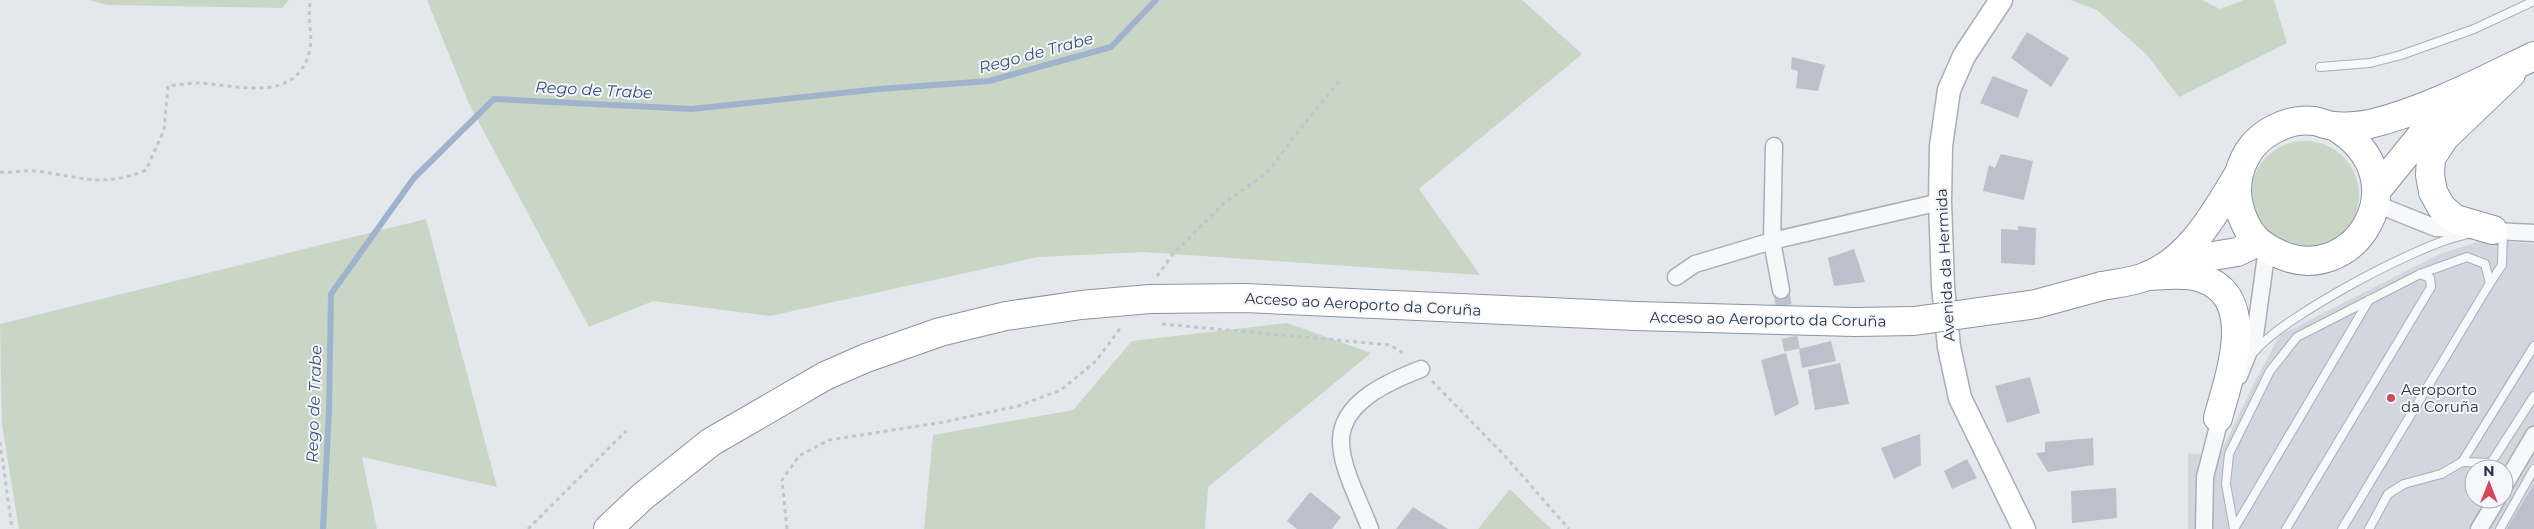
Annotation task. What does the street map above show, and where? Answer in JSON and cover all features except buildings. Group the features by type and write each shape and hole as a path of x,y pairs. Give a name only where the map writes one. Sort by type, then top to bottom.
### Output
{"highway":[{"name":"Acceso ao Aeroporto da Coruña","path":"2334,126 2369,124 2428,104 2529,58"},
{"path":"2263,245 2285,257 2304,261 2324,258 2342,251 2358,239 2369,223 2376,197 2428,127 2529,58"},
{"path":"2498,230 2455,219 2442,208 2433,192 2430,176 2431,158 2445,137 2529,58"},
{"name":"Acceso ao Aeroporto da Coruña","path":"608,529 642,497 711,442 824,376 866,358 940,332 1006,316 1081,305 1150,299 1245,298 1635,316 1914,321 2036,304 2147,276 2171,263 2210,221 2238,176 2245,156 2258,140 2274,128 2294,122 2314,121 2334,126 2351,136 2365,151 2374,170 2376,197"},
{"name":"Acceso ao Aeroporto da Coruña","path":"2171,263 2237,252 2263,245 2247,228 2239,211 2236,194 2238,176"},
{"path":"2147,276 2185,275 2200,278 2216,284 2232,303 2237,327 2235,351 2218,418"}],"street":[{"name":"Avenida da Hermida","path":"2001,0 1964,56 1949,90 1941,146 1940,202 1949,347 1960,398 2024,529"},
{"path":"1774,146 1772,241 1781,290"},
{"path":"2376,197 2436,228 2498,230 2532,234"},
{"path":"1676,278 1695,264 1772,241 1940,202"},
{"path":"2206,525 2205,476 2218,418 2255,336 2263,245"},
{"path":"1370,529 1345,462 1341,442 1344,425 1357,405 1395,379 1421,370"},
{"path":"2514,469 2534,435"},
{"path":"2479,529 2490,509"}],"lane":[{"path":"2320,67 2370,63 2401,55 2474,29 2534,1"},
{"path":"2244,364 2266,337 2336,294 2410,256 2454,237 2498,230 2502,265 2342,529"},
{"path":"2234,529 2226,484 2229,454 2270,372 2297,337 2420,274 2467,257 2485,264 2490,283"},
{"path":"2286,529 2431,286 2430,278 2420,274"},
{"path":"2234,529 2369,300"},
{"path":"2369,529 2388,494 2404,484 2440,474 2462,462 2534,346"},
{"path":"2462,462 2491,463 2534,396"},
{"path":"2500,529 2534,469"}],"path":[{"path":"0,172 33,171 88,181 124,179 146,170 164,130 168,86 196,83 256,90 282,84 304,68 310,51 311,0"},
{"path":"528,529 626,431"},
{"path":"0,442 12,529"}],"shaded area":[{"name":"Aeroporto da Coruña","path":"2485,240 2534,244 2534,529 2188,529 2188,453 2219,456 2254,383 2280,335 2442,253"}],"green space":[{"path":"90,0 289,0 282,8 107,5"},
{"path":"427,0 1522,0 1582,54 1419,189 1480,275 1144,252 1038,257 770,316 653,301 589,327 469,104"},
{"path":"2070,0 2202,0 2220,9 2244,0 2274,0 2287,43 2179,97 2147,55 2097,10"},
{"path":"2305,141 2326,145 2344,156 2355,174 2359,195 2355,216 2344,234 2326,245 2305,249 2284,245 2266,234 2255,216 2251,195 2255,174 2266,156 2284,145"},
{"path":"426,219 497,487 362,457 377,529 19,529 2,425 0,324"},
{"path":"1287,323 1371,353 1208,487 1205,529 924,529 933,435 1073,410 1132,341"},
{"path":"1510,489 1551,529 1478,529"}],"waterway":[{"name":"Rego de Trabe","path":"323,529 329,410 331,294 414,178 494,99 692,109 879,89 989,81 1111,47 1156,0"}],"tunnel":[{"path":"1781,290 1792,350"}],"place":[{"name":"Aeroporto da Coruña","path":"2391,398"}]}
